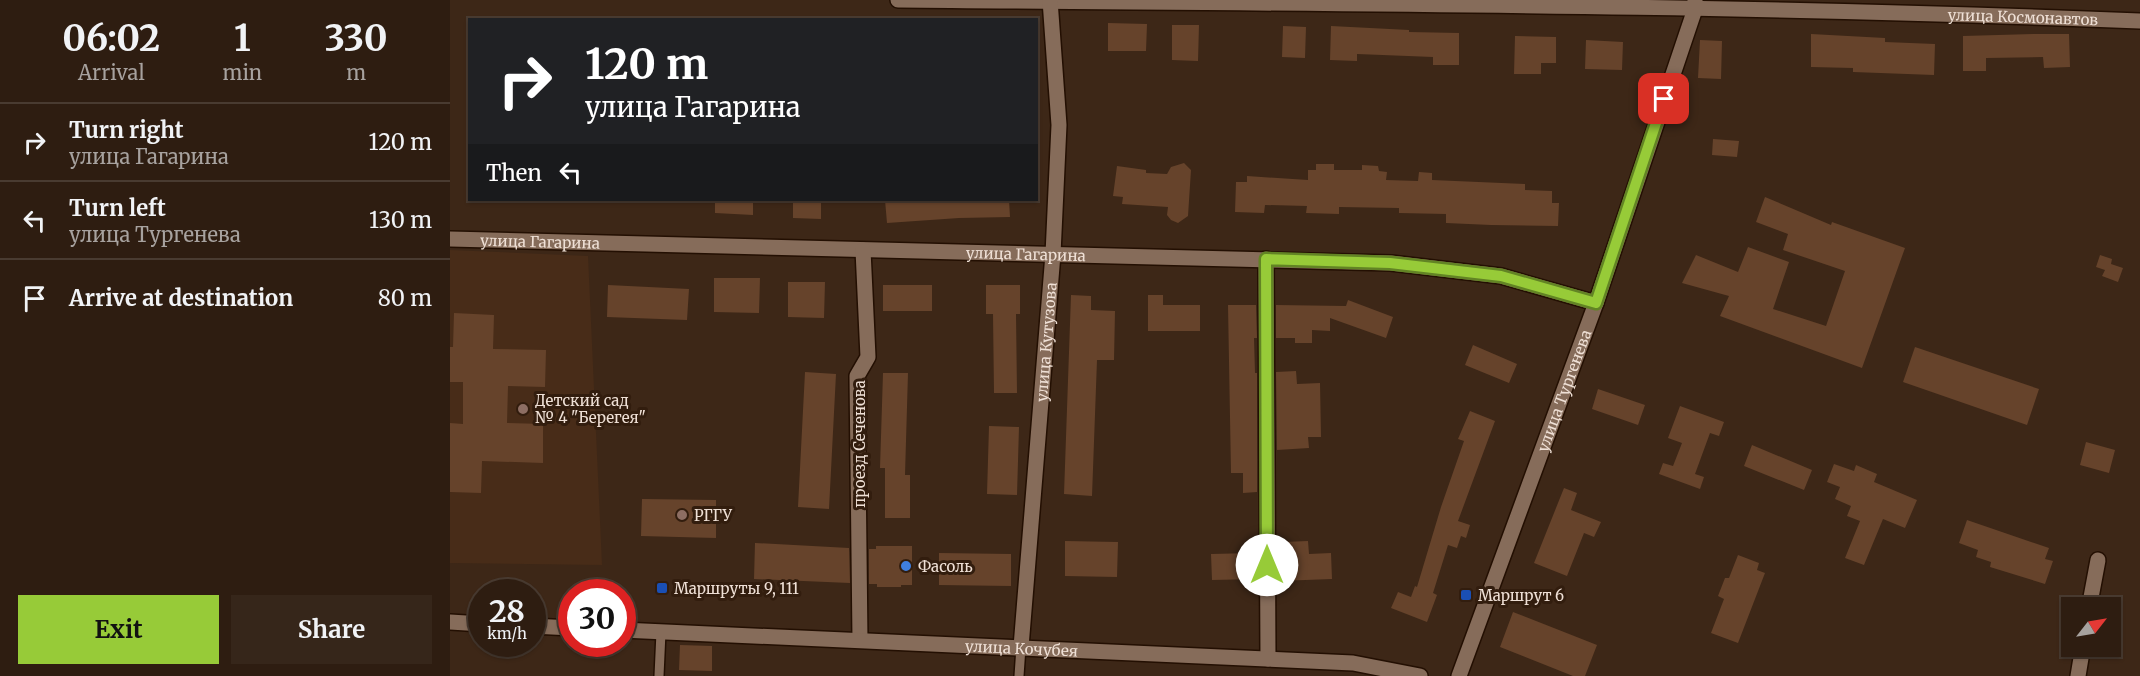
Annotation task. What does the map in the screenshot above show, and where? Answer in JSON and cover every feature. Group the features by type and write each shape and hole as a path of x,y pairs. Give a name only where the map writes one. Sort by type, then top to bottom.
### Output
{"street":[{"name":"улица Космонавтов","path":"898,0 2009,8 2140,21"},
{"name":"улица Кутузова","path":"1021,647 1053,254 1059,125 1050,1"},
{"name":"улица Тургенева","path":"1459,676 1596,303 1695,5"},
{"name":"улица Гагарина","path":"450,239 1390,263 1501,276 1596,303"},
{"name":"проезд Сеченова","path":"860,640 857,376 868,357 863,250"},
{"path":"1266,259 1268,659"},
{"path":"2092,597 2098,560"},
{"path":"450,622 468,623"},
{"name":"улица Кочубея","path":"636,631 1353,663 1420,676"},
{"path":"2078,676 2081,657"}],"lane":[{"path":"659,676 661,632"},
{"path":"1019,676 1021,647"}],"shaded area":[{"name":"Детский сад № 4 \"Берегея\"","path":"450,250 588,256 602,565 450,563"}],"building":[{"path":"1108,23 1147,24 1146,51 1108,51"},
{"path":"1172,25 1199,25 1198,61 1172,60"},
{"path":"1283,26 1306,27 1305,58 1282,57"},
{"path":"1331,26 1459,33 1459,65 1433,65 1433,57 1357,54 1357,61 1330,60"},
{"path":"1811,34 1885,38 1885,42 1935,44 1934,75 1853,72 1853,68 1811,67"},
{"path":"2069,34 2070,67 2044,68 2043,57 1986,58 1986,71 1963,71 1963,36"},
{"path":"1515,36 1556,37 1556,63 1541,63 1541,74 1514,74"},
{"path":"1586,40 1623,42 1622,70 1585,69"},
{"path":"1700,40 1722,41 1721,79 1698,78"},
{"path":"1713,139 1739,141 1737,157 1712,155"},
{"path":"1184,163 1191,170 1188,216 1178,223 1167,215 1168,207 1122,204 1123,197 1113,196 1117,166 1146,170 1146,173 1167,174 1171,167"},
{"path":"1316,164 1334,164 1334,170 1362,170 1362,165 1378,166 1379,171 1387,172 1386,180 1418,181 1419,172 1432,173 1432,180 1525,184 1525,190 1552,191 1552,203 1559,203 1558,226 1446,223 1446,214 1399,213 1399,208 1339,207 1339,214 1306,213 1307,206 1265,205 1264,213 1235,212 1236,182 1247,182 1247,176 1308,180 1308,170 1316,170"},
{"path":"1765,197 1831,225 1832,222 1905,248 1862,368 1720,316 1729,296 1682,283 1696,255 1738,272 1748,247 1789,262 1773,309 1826,326 1845,271 1783,250 1788,234 1756,222"},
{"path":"715,201 753,201 753,215 715,213"},
{"path":"793,201 821,201 821,219 793,218"},
{"path":"885,201 1009,201 1010,217 887,223"},
{"path":"2100,255 2112,259 2111,264 2123,268 2118,282 2102,276 2105,270 2096,267"},
{"path":"714,278 760,278 759,313 714,312"},
{"path":"788,282 825,282 824,318 788,317"},
{"path":"608,285 689,289 687,320 607,317"},
{"path":"883,285 932,285 932,311 883,311"},
{"path":"986,285 1020,285 1020,314 1016,314 1017,393 994,393 993,314 986,314"},
{"path":"1071,295 1091,296 1091,310 1115,311 1114,360 1097,360 1092,496 1064,494"},
{"path":"1148,295 1163,295 1163,305 1200,305 1200,331 1148,331"},
{"path":"1348,300 1393,317 1386,338 1330,318 1330,331 1312,330 1312,343 1295,343 1295,338 1276,338 1276,305 1346,306"},
{"path":"1228,305 1256,305 1257,338 1254,338 1255,373 1257,373 1257,492 1243,493 1243,473 1231,473"},
{"path":"454,313 494,315 493,349 546,350 545,387 508,386 507,423 543,424 543,463 482,461 481,493 450,492 450,423 463,424 463,382 450,382 450,347 453,347"},
{"path":"1473,345 1517,364 1509,383 1465,365"},
{"path":"1915,347 2039,389 2027,425 1903,382"},
{"path":"1296,371 1297,384 1320,383 1321,437 1308,437 1309,448 1277,450 1276,372"},
{"path":"805,372 836,374 829,509 798,507"},
{"path":"883,373 908,373 905,475 910,475 910,518 885,518 885,468 880,468"},
{"path":"1598,389 1645,405 1638,425 1592,409"},
{"path":"1680,406 1724,422 1719,436 1710,433 1695,474 1704,477 1700,489 1659,474 1663,463 1673,466 1682,443 1668,438"},
{"path":"1470,411 1495,421 1458,521 1470,525 1466,538 1461,536 1457,548 1448,545 1433,593 1437,595 1427,622 1391,608 1398,592 1411,597 1415,586 1417,587 1464,441 1458,439"},
{"path":"989,426 1019,427 1017,495 987,494"},
{"path":"2086,442 2115,450 2109,473 2080,465"},
{"path":"1752,445 1812,470 1804,490 1744,466"},
{"path":"1834,464 1854,471 1856,465 1877,474 1874,482 1917,500 1905,528 1883,519 1864,565 1845,558 1860,521 1847,516 1851,506 1835,499 1840,487 1827,482"},
{"path":"1564,488 1577,493 1571,510 1601,522 1594,537 1584,533 1567,576 1534,563"},
{"path":"642,499 716,500 716,538 641,536"},
{"path":"1967,520 2049,548 2045,559 2053,561 2045,584 1990,567 1991,562 1976,557 1978,550 1959,543"},
{"path":"1065,541 1118,542 1117,577 1065,576"},
{"path":"1308,541 1309,554 1331,553 1332,579 1279,581 1277,559 1284,559 1283,542"},
{"path":"755,543 849,548 850,583 754,579"},
{"path":"876,546 912,546 912,585 877,587 877,584 869,584 869,549 876,549"},
{"path":"939,553 1011,554 1011,586 939,585"},
{"path":"1254,553 1254,560 1258,560 1258,579 1212,580 1211,554"},
{"path":"1738,555 1759,563 1757,570 1765,573 1738,643 1711,633 1724,599 1718,596 1725,578 1729,578"},
{"path":"1513,612 1597,645 1585,676 1573,676 1500,647"},
{"path":"680,645 712,646 712,671 679,670"}],"place":[{"name":"Детский сад № 4 \"Берегея\"","path":"523,409"},
{"name":"РГГУ","path":"682,515"},
{"name":"Фасоль","path":"906,566"},
{"name":"Маршруты 9, 111","path":"662,588"},
{"name":"Маршрут 6","path":"1466,595"}],"route":[{"path":"1267,565 1266,259 1390,263 1501,276 1596,303 1664,99"}]}
